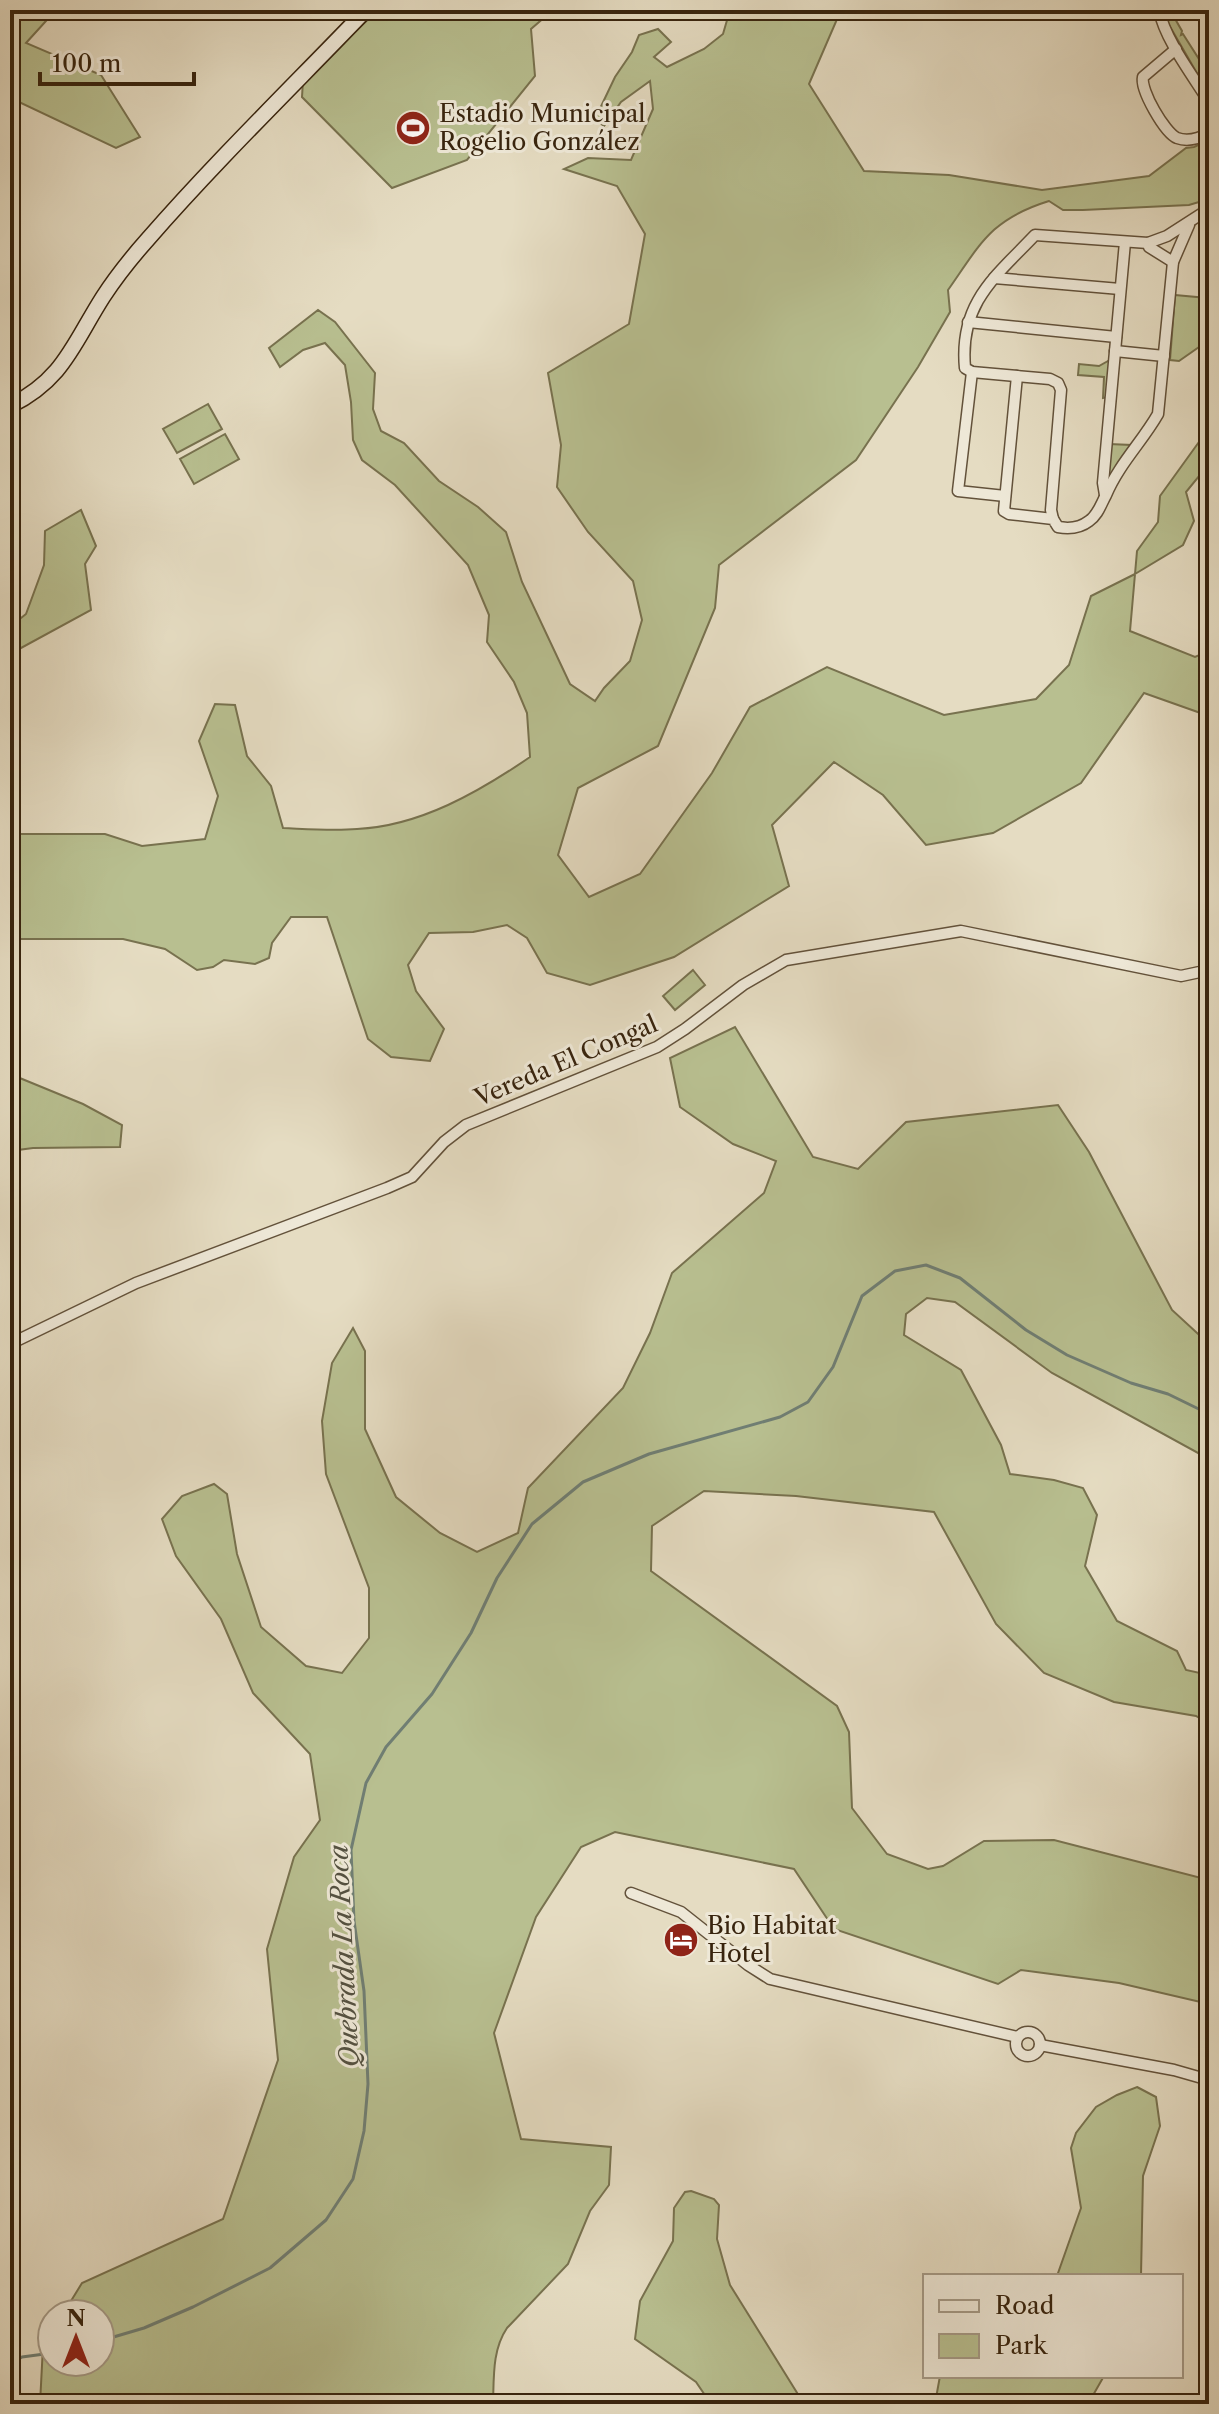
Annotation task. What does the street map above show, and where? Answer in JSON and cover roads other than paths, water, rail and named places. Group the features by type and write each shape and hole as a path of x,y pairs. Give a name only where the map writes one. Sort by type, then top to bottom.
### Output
{"main road":[{"path":"10,406 42,386 57,372 73,351 104,296 146,240 366,10"}],"street":[{"path":"1159,10 1176,49 1209,102"},
{"path":"1176,49 1143,77 1141,84 1173,136 1181,140 1201,138 1209,133"},
{"path":"1190,223 1173,262 1158,414 1118,469 1099,509 1090,520 1069,529 1058,527 1051,510 1061,390 1058,383 1050,379 972,372 965,368 968,322 980,294 1035,235 1148,243 1167,236 1209,209"},
{"path":"1105,497 1103,483 1125,242"},
{"path":"1148,243 1149,247 1173,262"},
{"path":"994,278 1120,289"},
{"path":"968,322 1116,337"},
{"path":"1115,351 1164,356"},
{"path":"972,372 958,491 1005,496"},
{"path":"1017,376 1004,511 1053,519"},
{"name":"Vereda El Congal","path":"10,1344 136,1283 412,1177 444,1142 466,1125 657,1047 743,985 786,960 961,931 1181,976 1209,970"},
{"path":"631,1893 681,1912 770,1979 1017,2037 1024,2032 1032,2032 1038,2037 1040,2045 1034,2054 1022,2055 1016,2049 1017,2037"},
{"path":"1040,2045 1174,2070 1209,2080"}],"waterway":[{"name":"Quebrada La Roca","path":"116,2336 193,2307 270,2268 326,2220 353,2179 364,2131 368,2084 364,1991 354,1921 351,1850 366,1783 386,1747 432,1694 471,1633 497,1578 532,1524 583,1482 649,1454 780,1417 808,1402 833,1367 862,1296 895,1271 926,1265 960,1278 1026,1330 1067,1355 1131,1383 1168,1394 1209,1414"},
{"name":"Quebrada La Roca","path":"10,2364 22,2357 36,2355"}],"place":[{"name":"Estadio Municipal Rogelio González","path":"413,128"},
{"name":"Bio Habitat Hotel","path":"681,1940"}]}
